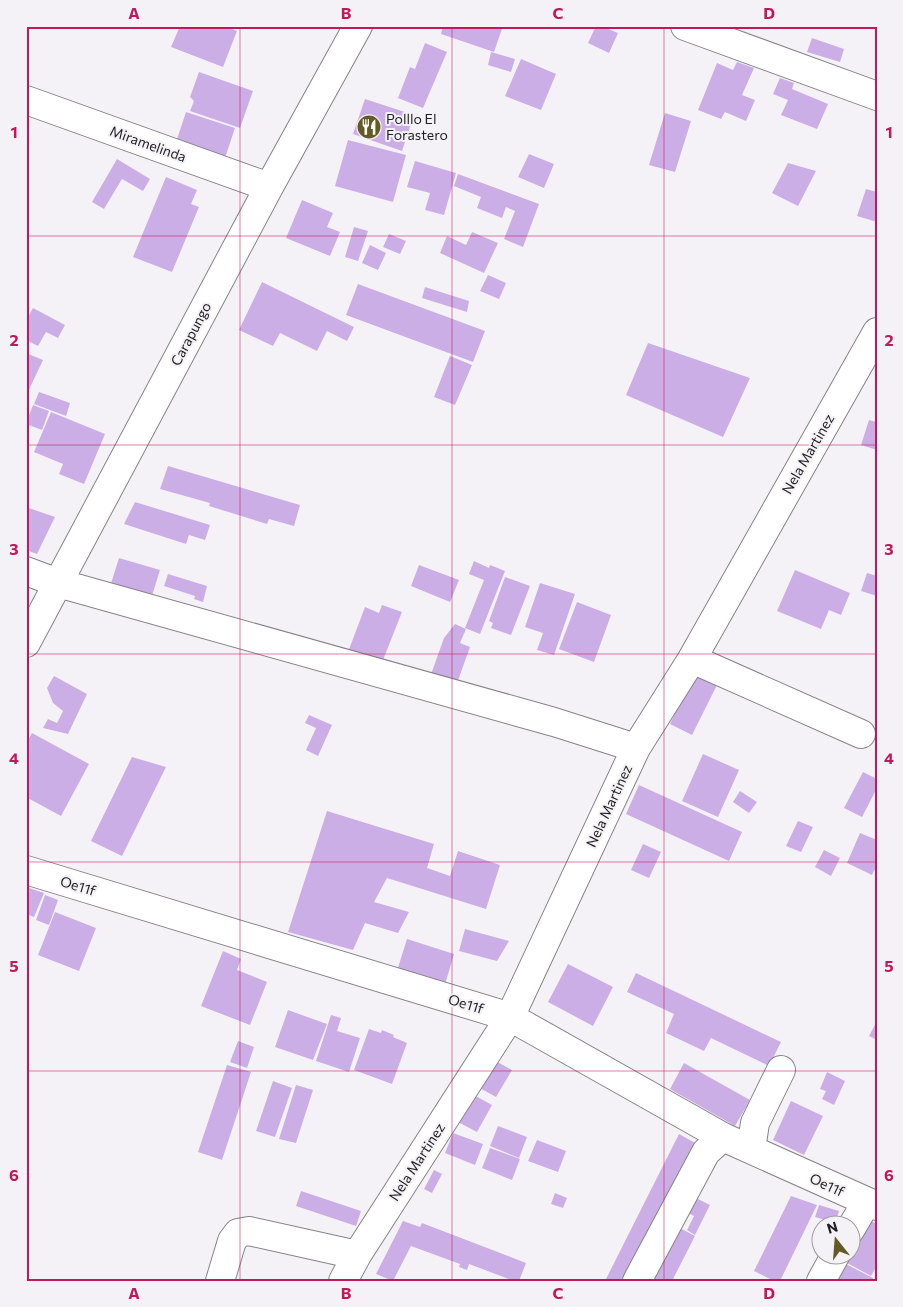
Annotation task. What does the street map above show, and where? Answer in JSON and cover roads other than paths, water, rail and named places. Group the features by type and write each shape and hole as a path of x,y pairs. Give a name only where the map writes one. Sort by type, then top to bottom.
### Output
{"street":[{"name":"Carapungo","path":"26,643 269,187 358,26"},
{"path":"685,26 877,96"},
{"name":"Miramelinda","path":"26,100 269,187"},
{"name":"Nela Martinez","path":"343,1281 357,1255 510,1017 636,748 692,659 877,332"},
{"path":"26,571 58,583 554,722 636,748"},
{"path":"692,659 862,734"},
{"name":"Oe11f","path":"26,870 510,1017 723,1137 872,1204"},
{"path":"751,1150 755,1123 781,1070"},
{"path":"637,1281 706,1152 723,1137"},
{"path":"860,1218 872,1204"},
{"path":"220,1281 232,1241 238,1233 249,1231 357,1255"},
{"path":"821,1281 830,1264"}],"place":[{"name":"Polllo El Forastero","path":"369,127"}]}
